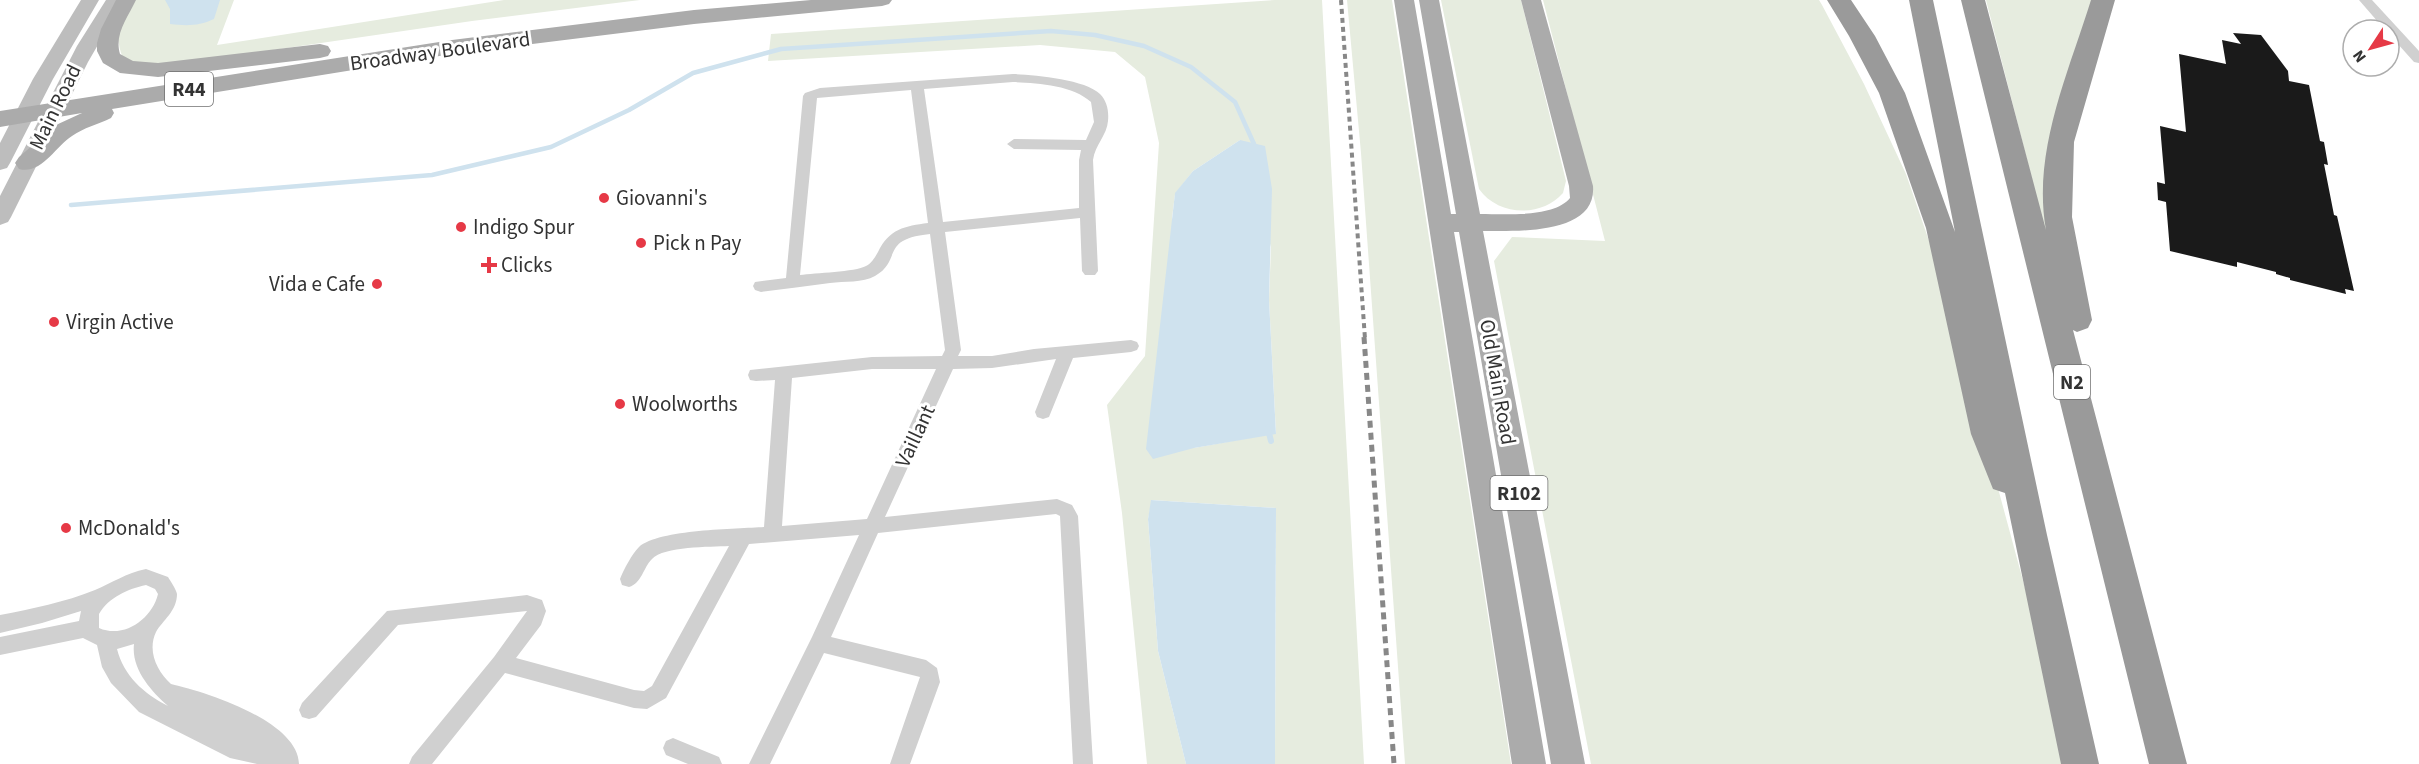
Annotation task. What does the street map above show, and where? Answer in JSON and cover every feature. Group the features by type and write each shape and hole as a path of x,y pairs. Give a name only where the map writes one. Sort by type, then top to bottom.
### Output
{"highway":[{"path":"1839,0 1862,36 1892,93 1940,228 1987,434 2008,490 2030,535"},
{"path":"1921,0 2030,535 2080,764"},
{"name":"N2","path":"1973,0 2128,600 2168,764"},
{"path":"2103,0 2098,25 2062,133 2057,189 2058,217 2068,278 2128,537 2128,600"}],"main road":[{"name":"Main Road","path":"0,163 29,106 90,0"},
{"name":"Main Road","path":"0,216 97,25 115,0"},
{"path":"126,0 106,44 111,58 128,68 158,70 322,59"},
{"name":"Broadway Boulevard","path":"0,103 29,106 58,102 322,59 498,26 720,0"},
{"name":"Broadway Boulevard","path":"322,59 452,47 694,17 882,0"},
{"name":"Old Main Road","path":"1404,0 1455,223 1568,764"},
{"name":"Old Main Road","path":"1429,0 1455,223 1529,764"},
{"path":"1455,223 1538,220 1561,216 1572,211 1582,199 1581,186 1532,0"},
{"path":"27,163 57,135 96,114 322,59"},
{"name":"Broadway Boulevard","path":"0,119 29,106"}],"street":[{"path":"2365,0 2419,59"},
{"path":"799,282 792,275 810,96 820,92 1024,78 1043,80 1090,94 1099,103 1101,123 1089,146 1086,158 1090,271"},
{"name":"Vaillant","path":"759,764 819,643 950,361 953,346 917,84"},
{"path":"1014,144 1089,146"},
{"path":"761,286 868,273 878,267 887,246 897,235 938,226 1088,212"},
{"path":"756,375 872,363 992,362 1131,346"},
{"path":"1043,412 1067,352"},
{"path":"773,533 783,380 786,372"},
{"path":"629,579 642,557 656,546 665,543 874,526 1057,506 1066,510 1069,516 1083,764"},
{"path":"501,663 634,699 653,697 664,682 744,535"},
{"path":"0,624 42,615 102,596 123,582 135,578 156,578 168,589 168,599 164,609 149,626 127,639 105,641 91,634 88,628 90,612 102,596"},
{"path":"309,710 384,626 400,615 531,603 537,611 534,619 419,764"},
{"path":"149,626 144,643 144,659 164,691 196,699 212,722"},
{"path":"0,646 88,628"},
{"path":"105,641 112,667 130,691 146,705 212,722 293,763"},
{"path":"819,643 926,669 930,674 930,682 900,764"},
{"path":"673,748 712,764"}],"shaded area":[{"path":"135,0 234,0 217,45 504,0 640,0 472,21 184,63 143,65 123,58 119,41 121,28"},
{"path":"1275,0 1322,0 1364,764 1275,764 1276,508 1152,500 1148,519 1158,651 1186,764 1147,764 1122,513 1107,405 1145,356 1159,143 1145,77 1115,52 1040,45 768,61 771,34","holes":["1240,140 1271,247 1269,300 1276,433 1194,448 1172,218 1175,194 1193,171"]},
{"path":"1347,0 1392,0 1511,764 1405,764 1361,153"},
{"path":"1441,0 1521,0 1566,181 1563,193 1543,207 1532,210 1508,209 1497,205 1479,189"},
{"path":"1543,0 1819,0 1864,84 1906,174 1939,270 2032,614 2063,764 1591,764 1494,261 1512,237 1605,241"},
{"path":"1986,0 2094,0 2051,231 2045,230"}],"water":[{"path":"165,0 220,0 214,19 187,25 170,24 170,9"},
{"path":"1240,140 1265,146 1272,189 1269,300 1276,434 1194,448 1153,459 1146,449 1175,193 1193,171"},
{"path":"1151,500 1276,508 1275,764 1186,764 1158,651 1148,519"}],"building":[{"path":"2233,33 2261,35 2288,71 2289,81 2309,85 2320,141 2324,142 2328,165 2324,164 2334,215 2337,216 2354,291 2345,289 2346,294 2290,280 2276,272 2237,262 2237,267 2170,251 2166,202 2158,200 2157,182 2165,184 2160,126 2186,132 2179,54 2226,64 2222,40 2241,44"}],"waterway":[{"path":"71,205 432,175 551,147 629,110 693,73 781,49 1051,31 1095,35 1144,46 1191,67 1235,102 1254,144 1254,151"},
{"path":"1268,429 1271,441"}],"railway":[{"path":"1341,0 1365,339"},
{"path":"1364,337 1394,764"}],"place":[{"name":"Giovanni's","path":"604,198"},
{"name":"Indigo Spur","path":"461,227"},
{"name":"Pick n Pay","path":"641,243"},
{"name":"Clicks","path":"489,265"},
{"name":"Vida e Cafe","path":"377,284"},
{"name":"Virgin Active","path":"54,322"},
{"name":"Woolworths","path":"620,404"},
{"name":"McDonald's","path":"66,528"}]}
